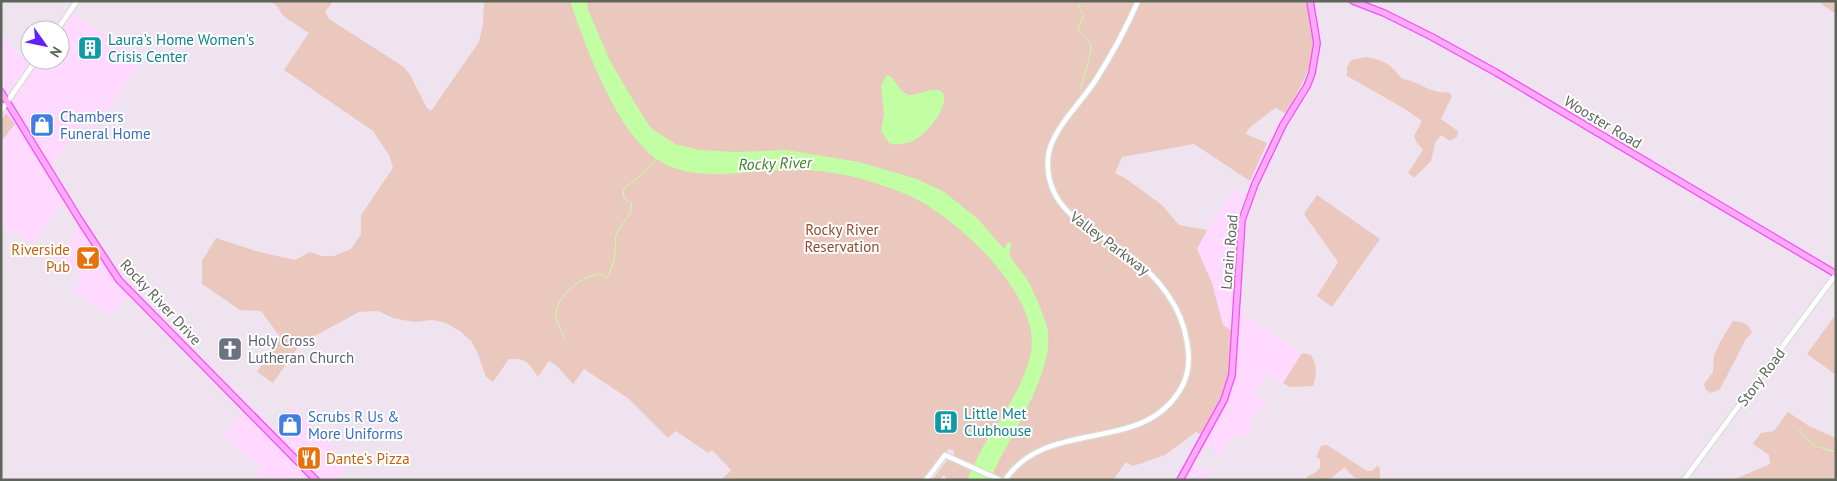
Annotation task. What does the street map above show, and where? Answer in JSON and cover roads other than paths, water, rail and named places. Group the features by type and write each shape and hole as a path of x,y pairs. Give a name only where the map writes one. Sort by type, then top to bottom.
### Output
{"main road":[{"name":"Lorain Road","path":"1180,480 1224,400 1232,374 1242,220 1255,184 1283,124 1307,86 1312,73 1317,42 1310,1"},
{"name":"Wooster Road","path":"1353,1 1384,13 1432,37 1497,73 1836,274"},
{"name":"Rocky River Drive","path":"1,92 119,280 316,480"}],"street":[{"path":"64,20 77,1"},
{"name":"Valley Parkway","path":"1005,480 1022,461 1041,448 1065,441 1135,427 1148,420 1170,404 1182,388 1187,374 1189,360 1186,335 1177,311 1162,286 1132,257 1074,218 1061,205 1050,182 1048,156 1051,145 1109,59 1138,1"},
{"path":"1,110 29,70"},
{"name":"Story Road","path":"1684,480 1836,274"},
{"path":"926,480 945,454 998,479"}],"water":[{"name":"Rocky River","path":"570,1 587,1 588,10 610,61 636,105 651,128 675,144 699,150 736,152 786,150 859,162 917,179 944,192 978,219 1004,249 1008,242 1011,244 1011,258 1028,281 1044,317 1047,327 1048,345 1045,364 1029,405 990,480 967,480 983,447 1017,390 1028,365 1031,352 1031,330 1023,307 1010,284 993,262 953,223 914,198 875,183 833,173 806,170 694,173 676,169 661,162 645,150 631,132 605,89 594,66"},
{"path":"887,75 908,95 938,90 944,97 942,109 935,121 913,141 890,144 881,131 884,114 881,85"}],"waterway":[{"path":"1080,90 1091,49 1088,40 1078,30 1084,15 1078,7 1082,1"},
{"path":"564,338 556,319 560,301 571,288 587,278 601,274 607,278 614,258 616,235 628,217 632,204 624,198 623,191 643,174 657,158"},
{"path":"1798,430 1815,446 1836,452"}],"place":[{"name":"Laura's Home Women's Crisis Center","path":"90,48"},
{"name":"Chambers Funeral Home","path":"42,125"},
{"name":"Riverside Pub","path":"88,258"},
{"name":"Holy Cross Lutheran Church","path":"230,349"},
{"name":"Little Met Clubhouse","path":"946,422"},
{"name":"Scrubs R Us & More Uniforms","path":"290,425"},
{"name":"Dante's Pizza","path":"309,458"}],"park label":[{"name":"Rocky River Reservation","path":"842,238"}]}
